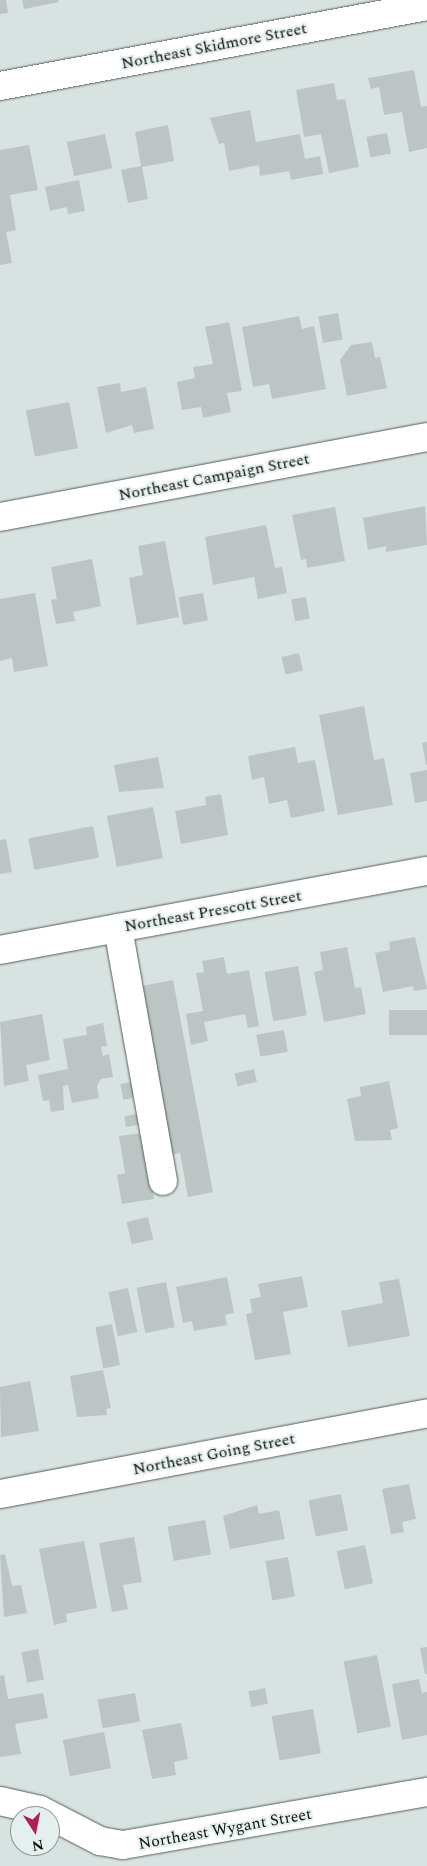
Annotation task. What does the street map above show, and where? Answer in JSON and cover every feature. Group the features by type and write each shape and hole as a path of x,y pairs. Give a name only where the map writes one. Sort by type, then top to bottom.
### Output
{"street":[{"name":"Northeast Skidmore Street","path":"0,86 427,6"},
{"name":"Northeast Campaign Street","path":"0,517 427,437"},
{"name":"Northeast Prescott Street","path":"0,950 427,871"},
{"path":"118,928 162,1181"},
{"name":"Northeast Going Street","path":"0,1494 427,1413"},
{"name":"Northeast Wygant Street","path":"0,1801 40,1810 100,1841 123,1845 427,1792"}],"building":[{"path":"0,0 6,0 8,13 0,14"},
{"path":"22,0 58,0 59,2 24,9"},
{"path":"414,70 421,107 427,106 427,148 409,152 402,112 384,115 379,87 371,89 368,78"},
{"path":"334,83 337,100 345,99 359,167 329,173 321,134 304,137 296,90"},
{"path":"250,110 256,142 300,134 305,159 320,156 323,174 291,180 289,171 260,176 259,165 229,171 224,143 219,144 210,118"},
{"path":"168,125 174,161 142,167 148,199 128,203 121,170 141,166 135,132"},
{"path":"387,133 391,154 370,158 366,137"},
{"path":"105,134 112,168 74,176 67,142"},
{"path":"29,145 38,190 10,195 16,230 6,232 12,263 0,265 0,150"},
{"path":"79,180 85,211 68,214 67,207 50,211 45,187"},
{"path":"338,313 343,340 323,343 318,316"},
{"path":"299,316 302,329 314,326 326,389 272,399 269,384 253,387 242,327"},
{"path":"229,322 242,391 227,393 231,412 203,418 201,407 182,410 177,382 195,378 193,367 213,364 205,327"},
{"path":"372,342 375,358 380,357 387,388 347,396 340,360 351,345"},
{"path":"120,383 121,392 146,387 154,429 134,433 132,425 106,433 97,387"},
{"path":"69,402 78,448 35,457 26,410"},
{"path":"425,506 427,545 386,552 386,546 368,550 363,518"},
{"path":"335,507 345,561 307,568 306,559 301,560 292,515"},
{"path":"266,525 275,568 282,567 287,593 258,599 254,577 213,585 205,537"},
{"path":"165,541 179,617 137,625 129,578 143,575 138,546"},
{"path":"92,559 101,606 73,612 75,621 56,624 51,600 57,599 51,567"},
{"path":"35,593 48,666 14,672 12,658 0,661 0,599"},
{"path":"203,593 208,621 183,625 178,597"},
{"path":"306,597 310,619 295,621 291,600"},
{"path":"299,653 303,671 286,675 281,657"},
{"path":"364,706 374,760 384,758 393,805 338,815 319,715"},
{"path":"427,742 427,765 426,765 422,743"},
{"path":"295,747 298,763 315,760 325,811 291,818 287,800 269,804 264,777 252,780 248,756"},
{"path":"158,757 164,788 119,792 114,765"},
{"path":"427,770 427,801 415,803 410,773"},
{"path":"221,794 228,835 181,844 175,811 206,805 205,797"},
{"path":"153,807 163,858 117,867 107,816"},
{"path":"93,826 99,857 34,870 28,839"},
{"path":"6,839 12,872 0,874 0,840"},
{"path":"415,937 427,989 414,991 413,986 383,992 375,953 390,950 389,942"},
{"path":"347,947 355,988 361,987 366,1014 324,1022 314,972 323,970 320,952"},
{"path":"224,957 227,974 249,970 259,1026 248,1028 245,1014 204,1022 208,1041 191,1045 186,1014 203,1011 196,973 204,972 202,961"},
{"path":"298,966 307,1015 273,1021 265,972"},
{"path":"173,980 213,1192 188,1197 180,1153 162,1157 137,987"},
{"path":"389,1010 427,1010 427,1035 389,1035"},
{"path":"42,1014 50,1060 26,1065 29,1081 4,1086 0,1022"},
{"path":"103,1023 107,1046 101,1047 103,1056 109,1054 113,1077 101,1079 97,1086 99,1098 72,1103 68,1085 63,1086 64,1110 51,1112 49,1100 43,1101 38,1075 68,1069 63,1039 87,1035 86,1027"},
{"path":"284,1030 288,1052 260,1057 256,1035"},
{"path":"254,1069 257,1082 237,1086 235,1073"},
{"path":"136,1081 139,1097 123,1100 120,1084"},
{"path":"389,1081 398,1128 390,1130 392,1140 355,1141 347,1099 361,1096 360,1087"},
{"path":"142,1113 144,1124 126,1127 124,1116"},
{"path":"143,1133 154,1199 122,1204 117,1175 125,1173 119,1136"},
{"path":"148,1217 153,1239 132,1244 127,1222"},
{"path":"302,1276 308,1307 283,1312 291,1354 255,1360 246,1314 252,1313 250,1299 261,1297 258,1284"},
{"path":"227,1277 234,1313 225,1315 227,1325 194,1331 192,1321 183,1323 176,1287"},
{"path":"399,1279 410,1336 348,1347 341,1311 383,1303 379,1282"},
{"path":"166,1282 175,1327 145,1333 137,1288"},
{"path":"128,1288 137,1332 118,1336 108,1292"},
{"path":"112,1324 120,1365 103,1368 95,1327"},
{"path":"103,1370 111,1408 106,1409 107,1415 77,1417 70,1376"},
{"path":"30,1381 39,1431 1,1437 0,1387"},
{"path":"409,1484 416,1519 402,1522 404,1532 391,1534 382,1489"},
{"path":"341,1494 348,1530 316,1537 309,1500"},
{"path":"257,1505 259,1514 279,1510 285,1539 230,1549 223,1516"},
{"path":"205,1520 211,1554 174,1561 168,1527"},
{"path":"134,1537 142,1582 123,1585 128,1609 112,1612 99,1543"},
{"path":"84,1541 97,1608 66,1614 67,1622 54,1625 39,1549"},
{"path":"365,1545 373,1583 345,1589 337,1551"},
{"path":"5,1554 12,1586 21,1585 27,1613 4,1617 0,1555"},
{"path":"288,1557 295,1596 272,1600 265,1561"},
{"path":"427,1647 427,1674 425,1674 420,1648"},
{"path":"38,1649 44,1679 27,1683 21,1652"},
{"path":"377,1655 391,1727 358,1733 344,1661"},
{"path":"4,1675 8,1699 43,1693 48,1718 15,1724 21,1754 0,1757 0,1676"},
{"path":"419,1679 422,1693 427,1692 427,1735 402,1740 392,1684"},
{"path":"265,1688 268,1704 251,1707 248,1691"},
{"path":"135,1693 140,1722 103,1728 98,1700"},
{"path":"313,1709 321,1753 279,1761 272,1716"},
{"path":"181,1723 188,1759 174,1762 176,1775 152,1779 142,1730"},
{"path":"104,1732 111,1768 70,1776 63,1740"}]}
